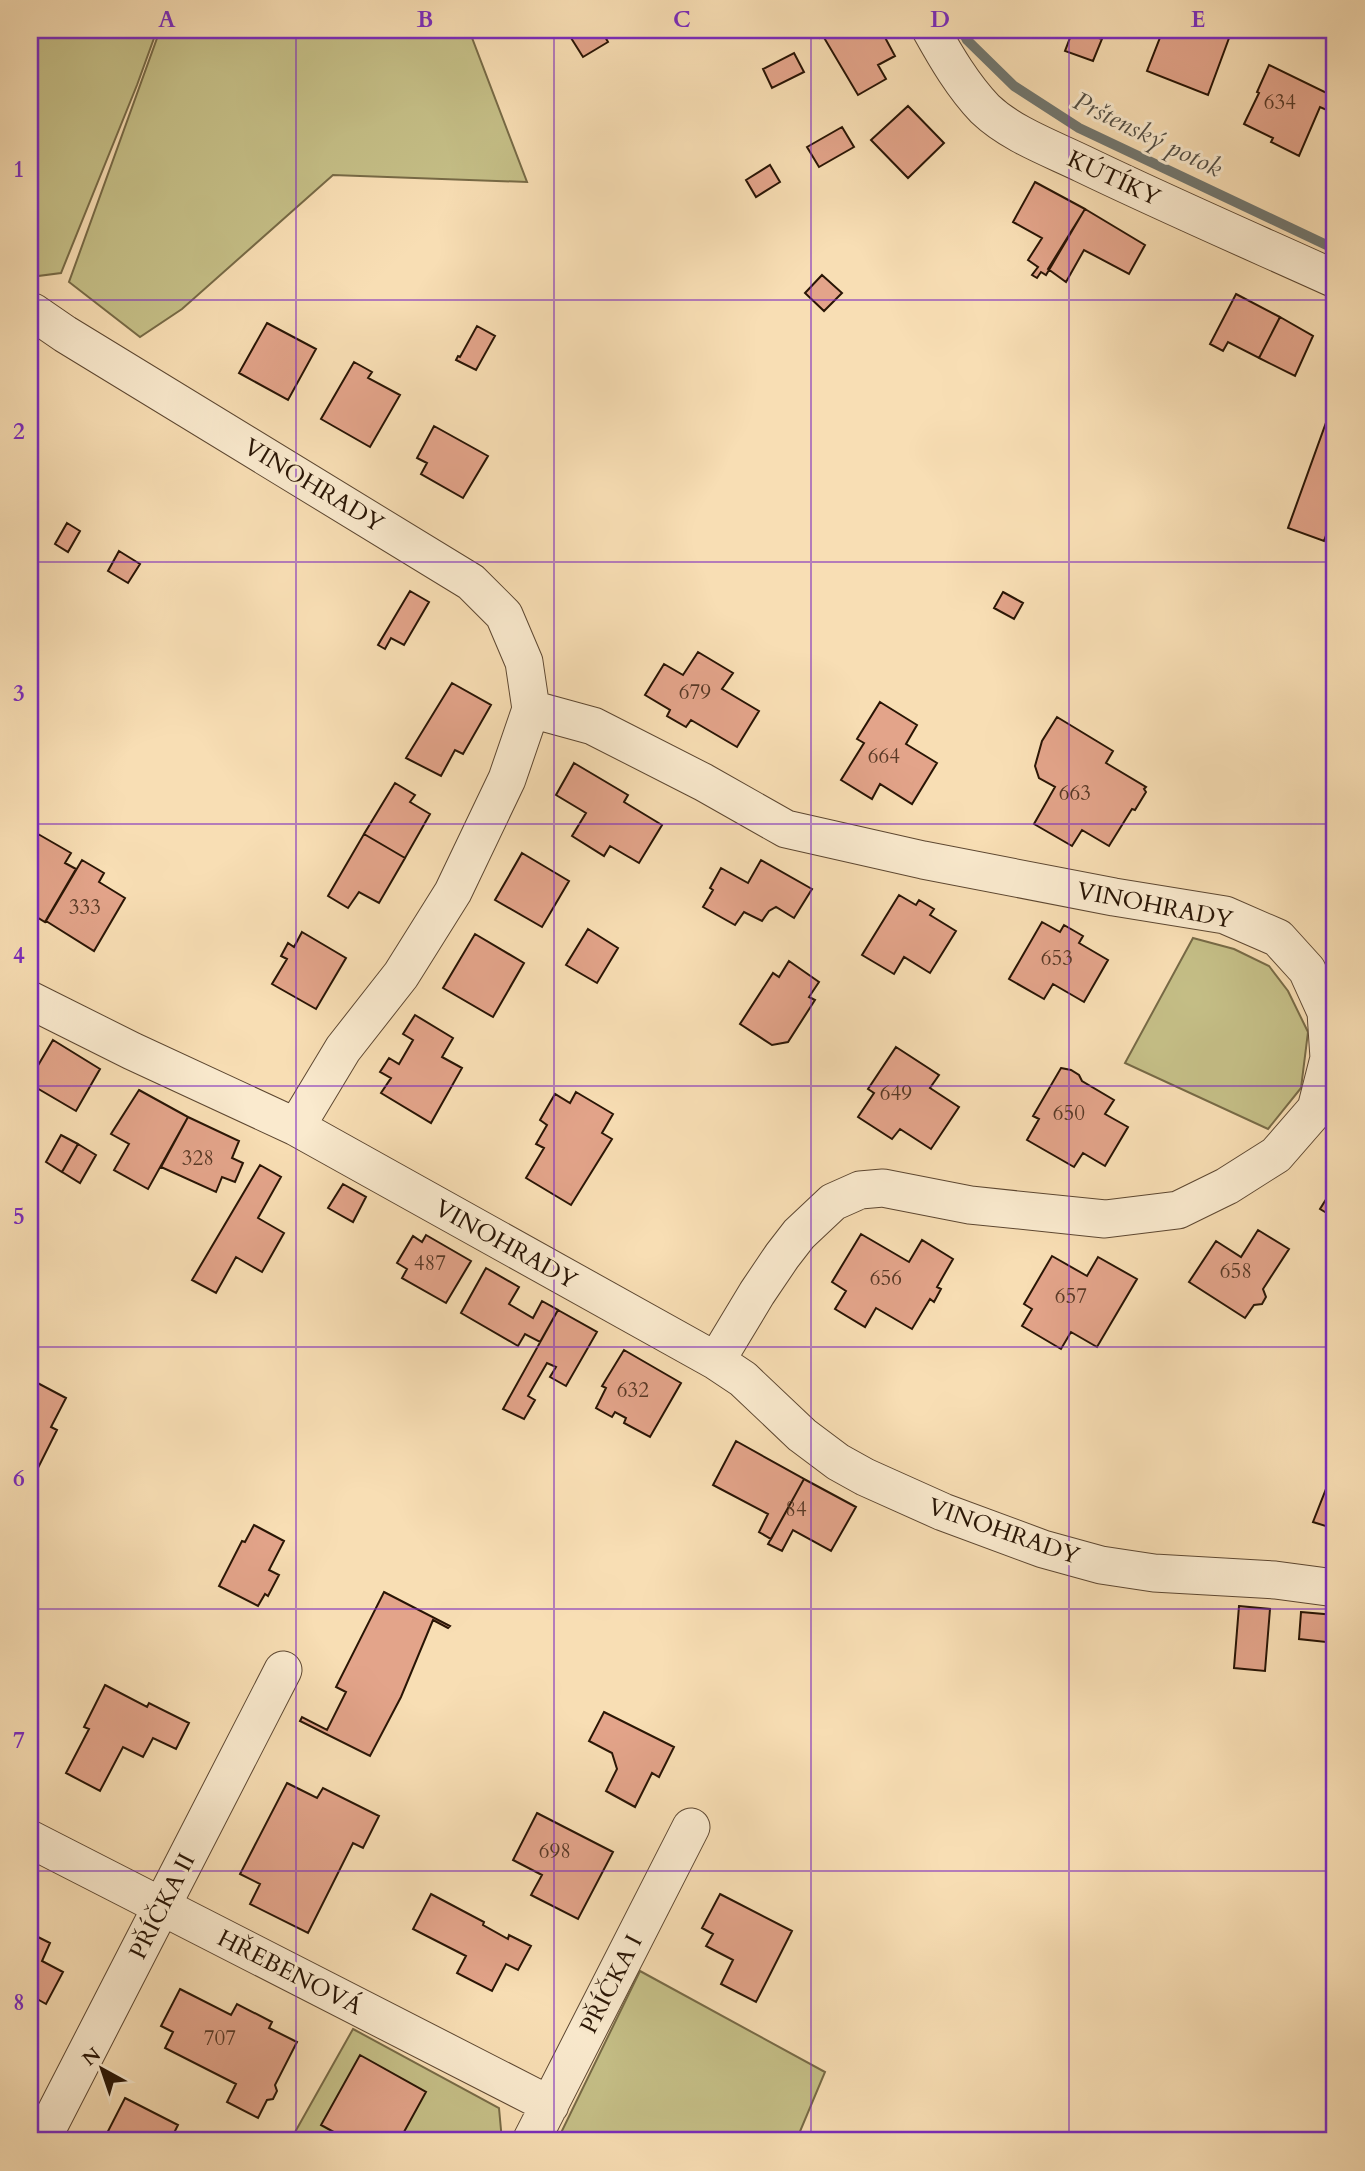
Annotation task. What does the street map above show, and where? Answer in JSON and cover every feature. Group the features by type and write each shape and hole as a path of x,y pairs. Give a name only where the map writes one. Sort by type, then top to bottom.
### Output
{"street":[{"name":"KÚTÍKY","path":"931,30 949,62 986,109 1014,128 1103,174 1335,279"},
{"name":"VINOHRADY","path":"33,312 471,582 504,615 524,662 531,709 507,779 453,892 401,975 343,1049 296,1127"},
{"name":"VINOHRADY","path":"531,709 593,726 786,828 923,860 1114,897 1225,915 1278,938 1307,970 1325,1012 1329,1058 1316,1109 1276,1155 1227,1186 1178,1210 1105,1219 970,1205 883,1188 860,1190 834,1202 799,1234 757,1293 716,1361"},
{"name":"VINOHRADY","path":"30,1000 296,1127 716,1361 743,1379 802,1434 838,1462 865,1477 943,1512 1043,1549 1101,1565 1154,1573 1275,1580 1335,1588"},
{"name":"PŘÍČKA II","path":"41,2141 283,1670"},
{"name":"PŘÍČKA I","path":"531,2141 691,1827"},
{"name":"HŘEBENOVÁ","path":"30,1839 550,2105"}],"shaded area":[{"path":"30,30 157,30 61,273 30,277"},
{"path":"160,30 469,30 527,182 333,175 182,309 140,337 69,282"},
{"path":"1193,938 1234,949 1269,966 1288,991 1308,1032 1301,1088 1268,1129 1125,1063"},
{"path":"640,1971 825,2072 796,2141 557,2141"},
{"path":"353,2029 499,2108 502,2141 290,2141"}],"building":[{"path":"566,30 601,30 608,42 583,57"},
{"path":"815,30 834,30 820,38"},
{"path":"834,30 881,30 895,56 878,65 886,79 858,95 823,36"},
{"path":"1073,30 1102,39 1093,61 1065,51"},
{"path":"1163,30 1232,30 1208,95 1147,71"},
{"path":"794,53 804,72 772,88 763,69"},
{"path":"1269,65 1335,97 1329,111 1320,107 1299,156 1271,142 1273,138 1244,124"},
{"path":"908,106 944,143 908,178 871,140"},
{"path":"842,127 854,147 819,167 807,147"},
{"path":"770,165 780,182 756,197 746,180"},
{"path":"1035,182 1085,209 1046,275 1041,272 1037,278 1032,275 1038,267 1028,260 1042,238 1013,222"},
{"path":"1085,209 1145,245 1129,274 1084,250 1066,282 1048,269"},
{"path":"822,275 842,293 824,311 805,293"},
{"path":"1236,294 1280,317 1259,358 1228,342 1223,351 1210,344"},
{"path":"1280,317 1313,336 1295,376 1259,358"},
{"path":"267,323 316,349 288,400 239,373"},
{"path":"477,326 495,336 476,370 456,360"},
{"path":"354,362 372,372 368,378 400,395 370,447 321,419"},
{"path":"1332,406 1335,407 1335,510 1324,541 1288,528"},
{"path":"434,426 488,456 463,498 421,474 427,463 417,458"},
{"path":"67,523 80,531 68,552 55,544"},
{"path":"119,551 140,564 128,583 108,571"},
{"path":"410,591 429,602 404,645 391,638 385,649 378,645"},
{"path":"1003,592 1023,603 1014,619 994,608"},
{"path":"698,652 733,673 722,689 759,711 737,747 691,720 686,727 667,716 670,710 645,695 664,664 683,675"},
{"path":"452,683 491,705 463,754 455,750 441,776 406,758"},
{"path":"880,702 917,725 906,744 937,763 912,804 880,784 872,799 841,780 864,743 857,739"},
{"path":"1057,717 1113,751 1106,763 1146,787 1146,792 1135,810 1132,809 1109,846 1082,830 1072,846 1034,824 1055,787 1039,778 1035,766 1042,741"},
{"path":"574,763 628,795 624,802 662,825 639,863 610,846 604,856 572,836 586,813 556,795"},
{"path":"395,783 415,795 410,802 430,814 405,858 364,834"},
{"path":"38,834 71,853 65,863 76,869 45,922 30,913 30,848"},
{"path":"364,834 405,858 379,903 359,892 348,908 328,896"},
{"path":"522,853 569,881 542,927 495,900"},
{"path":"82,860 104,873 99,882 125,898 94,951 46,921"},
{"path":"761,860 812,889 794,918 776,907 769,911 762,921 744,912 735,925 703,907 721,868 748,883"},
{"path":"899,895 916,905 919,900 934,909 930,915 956,931 930,973 904,957 894,974 862,955"},
{"path":"1042,922 1060,932 1064,925 1083,936 1079,943 1108,960 1084,1002 1053,984 1044,999 1009,979"},
{"path":"588,929 618,948 597,983 566,965"},
{"path":"302,932 346,958 316,1009 272,984 287,959 281,956 288,943 294,947"},
{"path":"475,934 524,963 493,1017 443,988"},
{"path":"789,961 819,982 809,997 815,1000 788,1042 772,1045 740,1024 773,973 779,977"},
{"path":"415,1015 453,1038 442,1057 462,1068 431,1123 381,1093 391,1078 380,1072 389,1058 399,1064 413,1040 403,1034"},
{"path":"53,1040 100,1069 76,1111 30,1084 30,1079"},
{"path":"896,1047 939,1075 930,1088 959,1107 931,1149 900,1129 892,1139 858,1117 874,1093 868,1089"},
{"path":"1061,1068 1071,1070 1079,1075 1082,1081 1114,1100 1105,1114 1128,1127 1105,1166 1083,1153 1074,1167 1027,1140 1039,1119 1033,1116"},
{"path":"139,1090 188,1117 148,1189 114,1170 129,1144 111,1134"},
{"path":"576,1092 613,1114 602,1133 612,1139 571,1205 526,1178 544,1148 536,1144 547,1125 540,1120 555,1094 570,1103"},
{"path":"188,1117 239,1141 232,1158 243,1163 235,1182 222,1177 216,1192 161,1167"},
{"path":"61,1135 78,1144 62,1172 46,1162"},
{"path":"78,1144 96,1155 80,1183 62,1172"},
{"path":"260,1165 281,1177 258,1218 284,1233 262,1272 236,1257 216,1293 192,1280"},
{"path":"343,1184 366,1197 353,1222 328,1208"},
{"path":"1335,1185 1335,1218 1320,1209"},
{"path":"1258,1230 1289,1249 1263,1289 1266,1297 1262,1304 1254,1305 1245,1318 1189,1282 1216,1241 1241,1257"},
{"path":"861,1234 909,1262 922,1240 953,1259 937,1287 941,1289 934,1302 930,1299 912,1329 876,1308 865,1327 835,1309 846,1291 832,1282"},
{"path":"426,1235 471,1261 446,1303 402,1278 407,1269 397,1263 413,1236 422,1242"},
{"path":"1052,1256 1087,1276 1098,1257 1137,1279 1097,1347 1071,1332 1061,1349 1022,1326 1032,1309 1024,1304"},
{"path":"486,1268 519,1287 509,1304 533,1318 542,1301 558,1310 540,1342 525,1334 518,1346 461,1313"},
{"path":"558,1310 597,1332 566,1386 550,1377 556,1367 547,1363 528,1396 535,1400 524,1419 503,1409"},
{"path":"624,1350 681,1383 650,1437 624,1423 626,1418 615,1412 612,1417 596,1408 606,1388 602,1386"},
{"path":"30,1379 66,1398 51,1427 57,1430 38,1468 30,1464"},
{"path":"736,1441 804,1479 771,1539 759,1532 768,1514 713,1485"},
{"path":"804,1479 856,1507 831,1551 793,1530 782,1551 768,1544"},
{"path":"1326,1489 1335,1491 1335,1529 1313,1522"},
{"path":"254,1525 284,1541 269,1570 279,1575 268,1596 265,1594 258,1606 219,1586 242,1541 245,1542"},
{"path":"384,1592 450,1626 448,1628 433,1620 401,1697 370,1756 300,1721 302,1717 327,1730 346,1692 336,1687"},
{"path":"1239,1606 1270,1609 1265,1671 1234,1668"},
{"path":"1301,1612 1335,1615 1335,1643 1299,1639"},
{"path":"105,1685 147,1707 149,1703 189,1723 176,1749 153,1738 143,1757 123,1747 100,1791 66,1773 89,1729 84,1727"},
{"path":"604,1712 674,1747 659,1777 652,1773 635,1807 606,1791 617,1769 612,1753 589,1741"},
{"path":"287,1783 317,1798 323,1788 379,1816 363,1848 353,1843 308,1933 250,1904 260,1884 240,1874"},
{"path":"537,1813 613,1852 578,1919 531,1895 542,1875 513,1860"},
{"path":"431,1894 484,1922 483,1925 508,1939 509,1935 531,1946 518,1970 506,1964 492,1991 457,1973 466,1956 413,1929"},
{"path":"720,1894 792,1931 756,2002 721,1984 733,1960 706,1946 713,1934 702,1928"},
{"path":"30,1933 50,1943 42,1961 63,1972 46,2004 30,1995"},
{"path":"180,1989 231,2015 237,2004 272,2022 269,2028 297,2042 275,2085 277,2091 273,2099 267,2100 258,2118 227,2102 236,2084 165,2048 173,2032 161,2026"},
{"path":"360,2055 426,2092 399,2141 350,2141 321,2125"},
{"path":"125,2098 178,2125 170,2141 103,2141"}],"waterway":[{"name":"Prštenský potok","path":"962,30 967,40 1014,86 1079,128 1335,249"}]}
